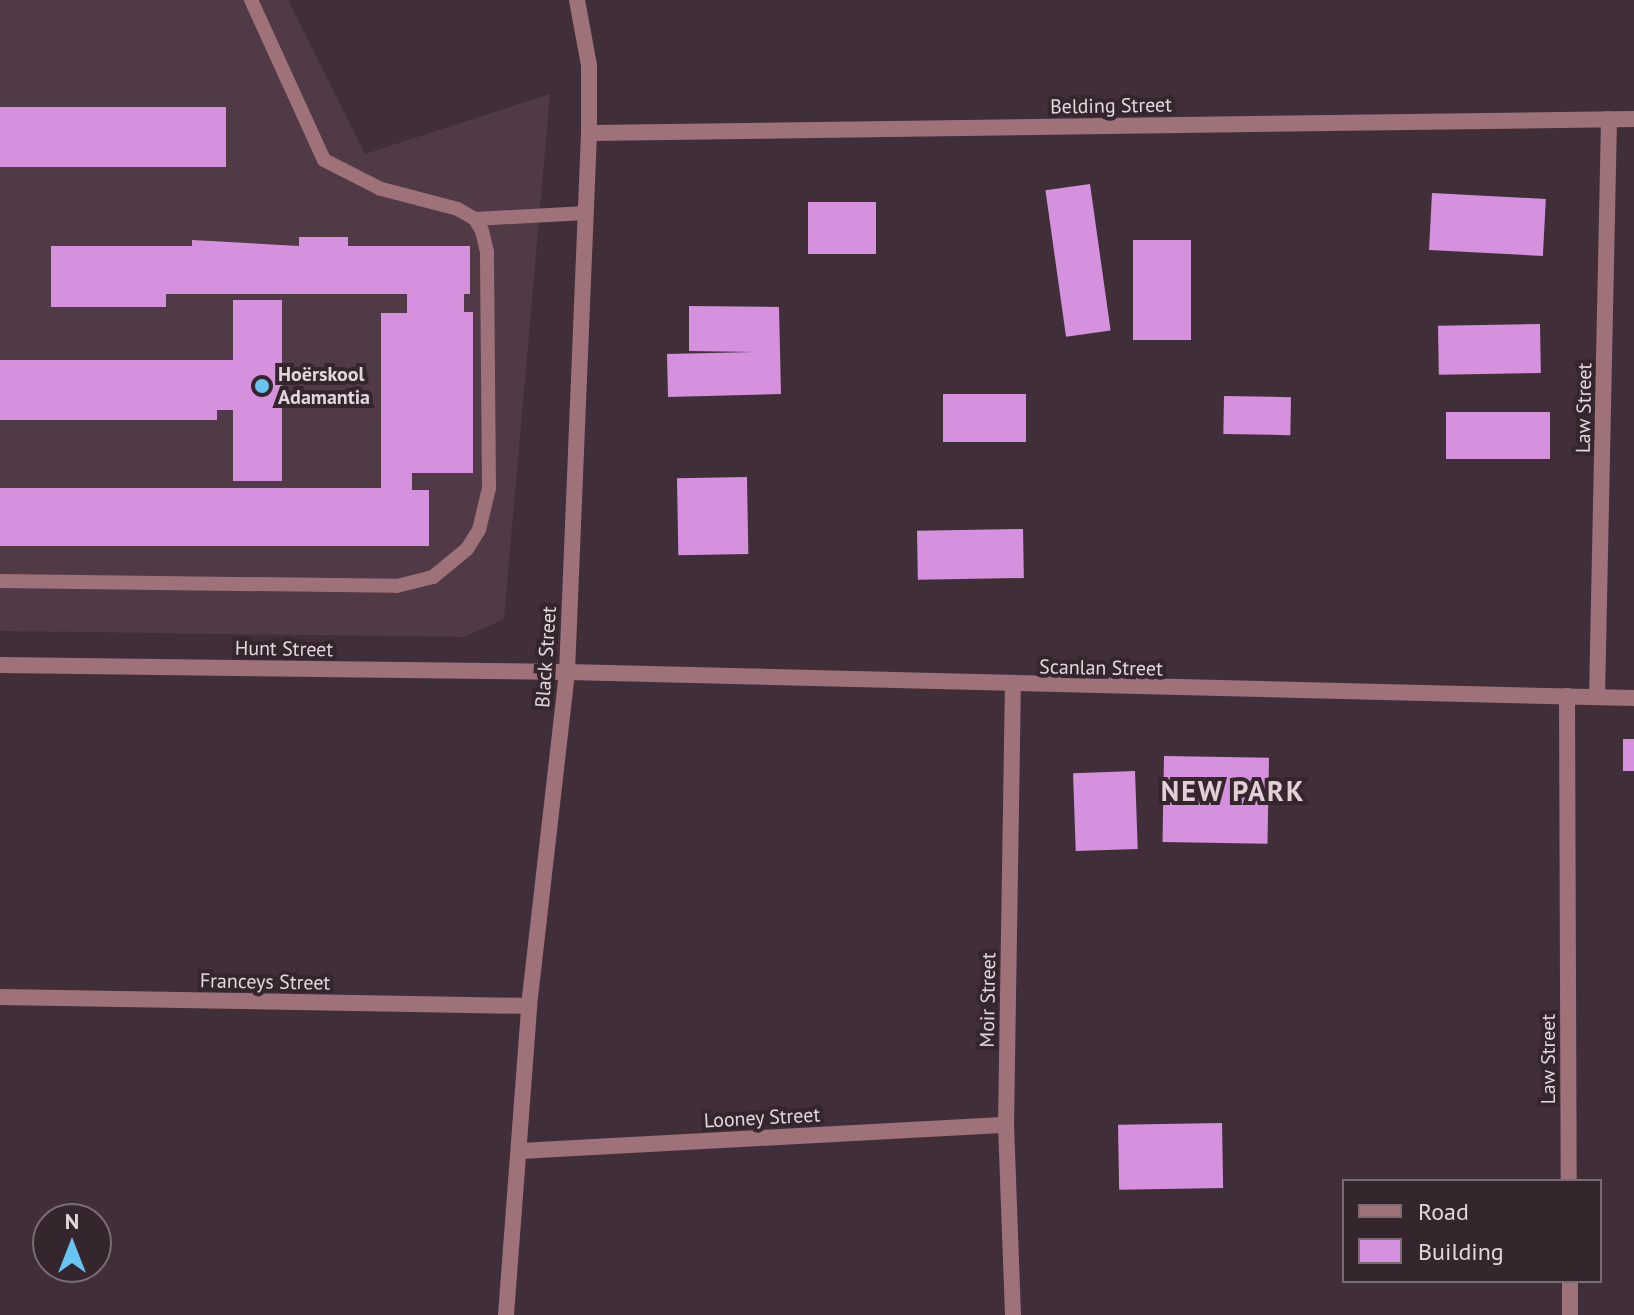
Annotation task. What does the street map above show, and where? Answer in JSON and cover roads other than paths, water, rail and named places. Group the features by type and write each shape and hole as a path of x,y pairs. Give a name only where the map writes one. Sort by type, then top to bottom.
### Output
{"street":[{"name":"Black Street","path":"506,1315 529,1006 567,672 589,133 589,65 577,0"},
{"name":"Law Street","path":"1597,697 1609,119"},
{"name":"Belding Street","path":"589,133 1634,119"},
{"name":"Hunt Street","path":"0,665 567,672"},
{"name":"Scanlan Street","path":"567,672 1013,686 1634,698"},
{"name":"Moir Street","path":"1013,686 1006,1125 1013,1315"},
{"name":"Law Street","path":"1567,696 1569,1179"},
{"name":"Franceys Street","path":"0,997 529,1006"},
{"name":"Looney Street","path":"520,1151 1006,1125"},
{"path":"1570,1283 1570,1315"}],"lane":[{"path":"251,0 324,160 381,189 475,219 586,213"},
{"path":"0,581 397,586 433,577 473,540 489,488 487,252 475,219"}],"place":[{"name":"Hoërskool Adamantia","path":"262,386"}],"district":[{"name":"NEW PARK","path":"1233,791"}]}
